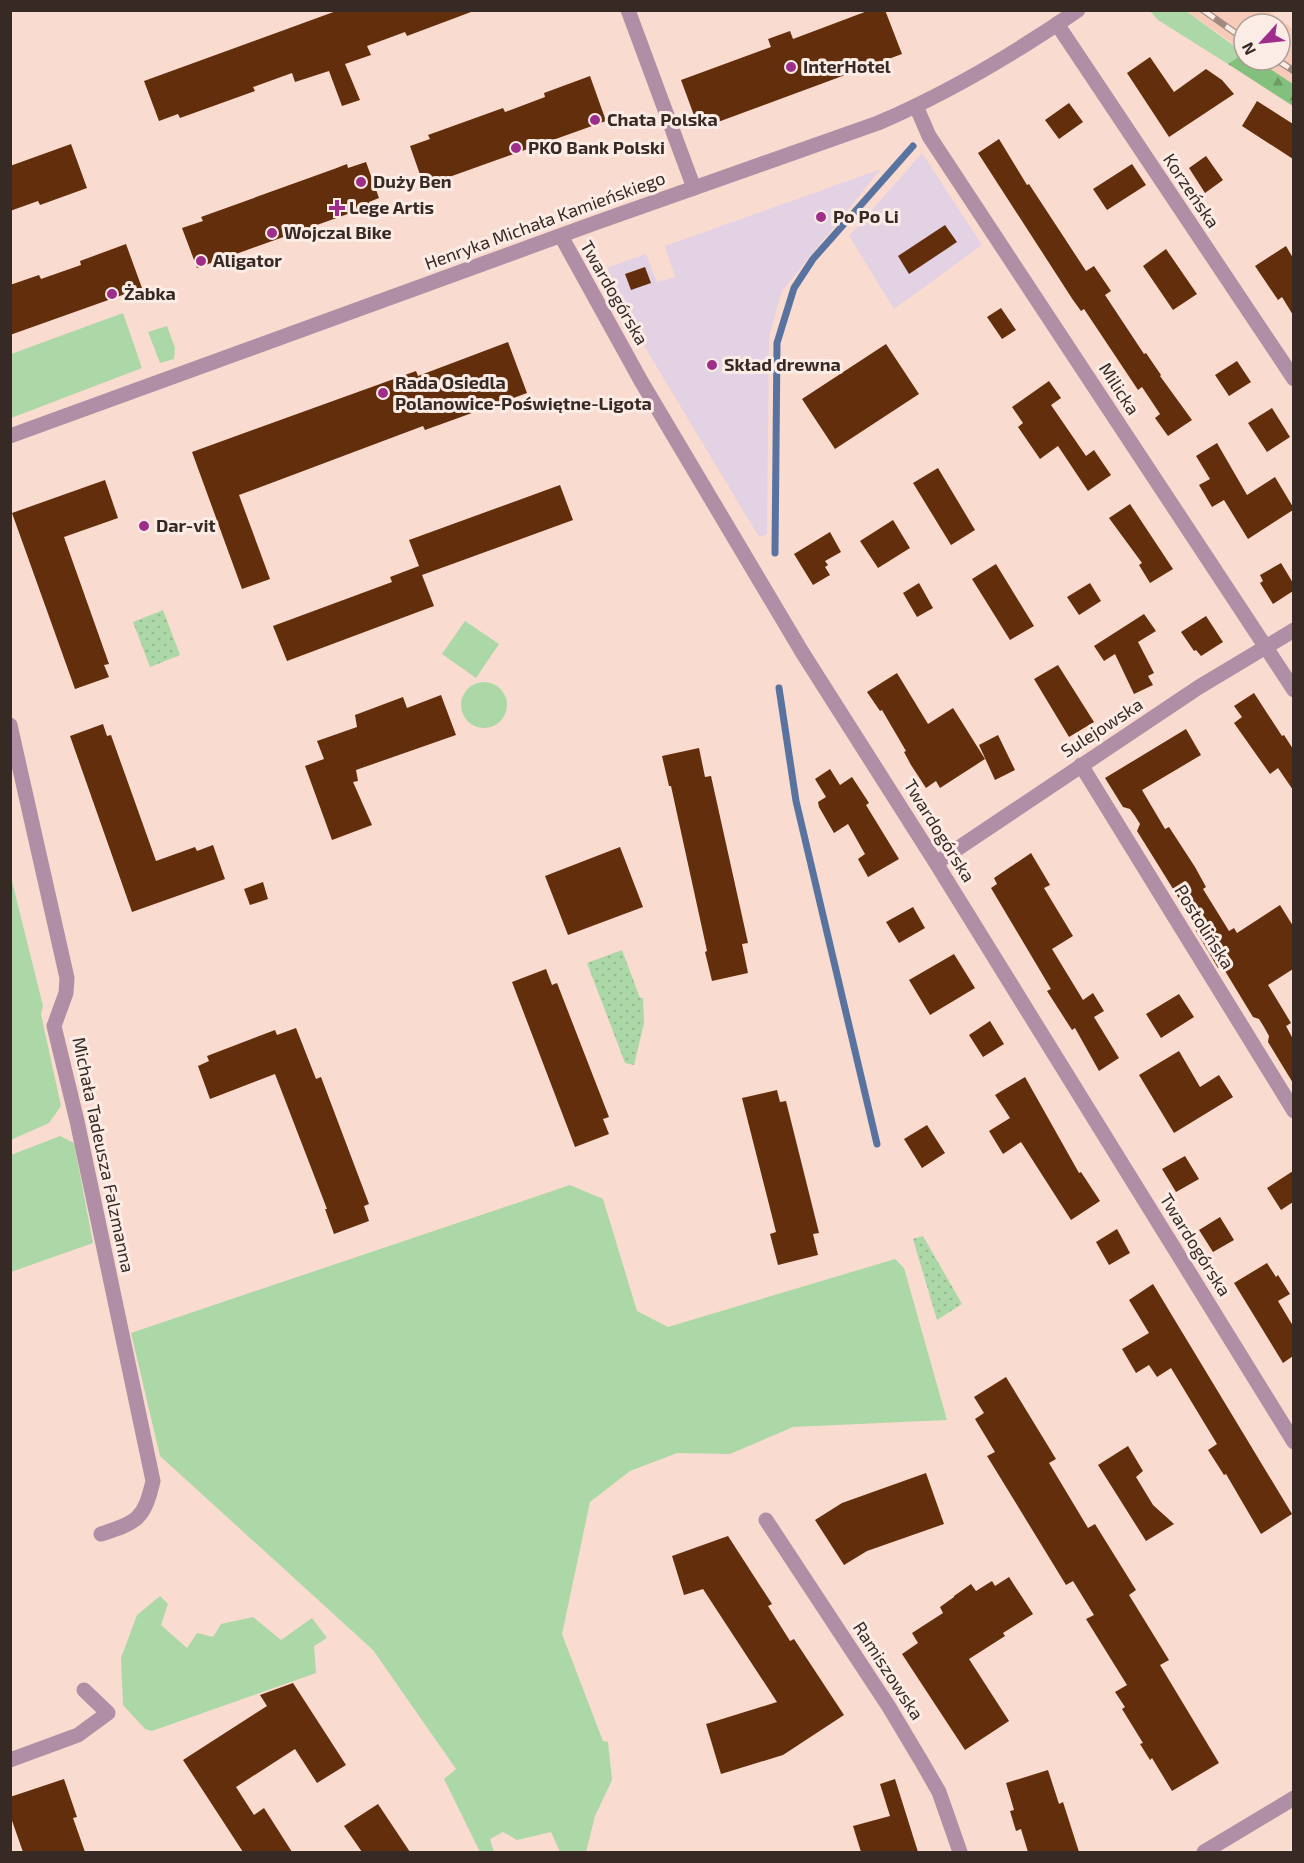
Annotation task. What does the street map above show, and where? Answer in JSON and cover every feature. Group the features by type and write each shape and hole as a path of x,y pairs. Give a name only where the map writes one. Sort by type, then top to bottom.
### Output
{"street":[{"path":"628,10 694,189"},
{"name":"Henryka Michała Kamieńskiego","path":"10,436 878,123 990,67 1077,10"},
{"name":"Korzeńska","path":"1057,24 1293,379"},
{"name":"Milicka","path":"916,106 934,145 1293,690"},
{"name":"Twardogórska","path":"561,236 641,381 802,652 936,863 1293,1442"},
{"name":"Sulejowska","path":"936,863 1081,765 1264,646 1293,630"},
{"name":"Michała Tadeusza Falzmanna","path":"10,725 67,978 66,993 54,1026 79,1132 153,1481 147,1507 128,1525 101,1534"},
{"name":"Postolińska","path":"1081,765 1293,1111"},
{"name":"Ramiszowska","path":"766,1520 883,1698 923,1764 939,1792 960,1852"},
{"path":"10,1760 78,1735 108,1713 84,1690"},
{"path":"1204,1852 1293,1798"}],"shaded area":[{"path":"1186,11 1270,12 1232,12 1232,43"},
{"path":"1292,28 1293,29 1293,84 1275,72 1292,72"},
{"path":"922,153 982,245 894,309 849,236"},
{"name":"Skład drewna","path":"881,169 782,291 769,337 767,534 759,537 622,309 607,274 609,267 646,254 657,282 675,277 665,246"}],"green space":[{"path":"1150,11 1186,11 1232,44 1232,61 1228,64 1158,20"},
{"path":"1240,72 1275,72 1293,84 1293,106"},
{"path":"123,313 142,368 11,418 11,354"},
{"path":"167,326 175,348 174,359 160,363 148,332"},
{"path":"163,610 180,655 150,667 133,622"},
{"path":"465,621 499,644 476,678 442,654"},
{"path":"484,682 500,689 507,705 500,721 484,728 468,721 461,705 468,689"},
{"path":"11,877 43,1006 41,1014 61,1106 49,1123 11,1140"},
{"path":"622,950 640,998 643,998 644,1023 634,1065 625,1063 587,963"},
{"path":"60,1136 74,1143 93,1243 11,1272 11,1155"},
{"path":"570,1185 603,1199 637,1311 668,1327 895,1259 904,1268 947,1420 793,1427 730,1454 677,1453 630,1471 590,1502 562,1634 603,1741 608,1742 612,1780 595,1816 586,1852 560,1852 551,1832 517,1840 503,1832 490,1839 494,1852 480,1852 444,1779 456,1769 373,1650 160,1456 131,1333"},
{"path":"923,1236 962,1304 937,1320 913,1239"},
{"path":"160,1596 168,1604 161,1625 187,1648 197,1633 213,1637 221,1624 253,1617 281,1640 312,1618 327,1638 314,1646 316,1673 152,1731 145,1729 123,1705 121,1658 137,1615"}],"building":[{"path":"339,10 471,10 471,12 407,36 405,32 367,46 371,55 345,64 360,100 342,106 329,71 295,82 292,73 253,87 255,91 180,118 178,114 159,121 144,81"},
{"name":"InterHotel","path":"870,10 885,10 902,54 699,129 681,80 771,47 768,39 790,31 793,39"},
{"path":"1150,57 1174,92 1206,69 1222,80 1234,94 1169,137 1127,73"},
{"path":"590,76 606,121 424,186 410,146 430,139 428,135 503,108 505,112 545,97 544,93"},
{"path":"1257,101 1293,124 1293,159 1242,126"},
{"path":"1069,103 1083,122 1059,139 1045,120"},
{"path":"999,139 1027,185 1029,184 1086,271 1094,266 1111,291 1105,295 1192,420 1168,436 1155,418 1160,414 1142,387 1138,390 1084,309 1081,311 1073,300 978,153"},
{"path":"71,144 87,188 40,205 38,201 10,211 10,166"},
{"path":"1206,156 1223,180 1205,193 1189,168"},
{"path":"366,162 379,198 369,202 370,206 197,268 182,228 203,221 201,217 347,164 348,168"},
{"path":"1132,164 1146,185 1107,210 1093,189"},
{"path":"945,225 957,242 909,274 898,256"},
{"path":"126,244 142,288 10,335 10,285 39,275 41,279 81,265 80,261"},
{"path":"1286,246 1293,258 1293,315 1282,297 1278,300 1255,266"},
{"path":"1166,249 1197,294 1173,310 1143,266"},
{"path":"645,267 651,283 631,290 625,274"},
{"path":"1001,308 1016,330 1002,339 987,317"},
{"path":"508,342 527,393 425,430 423,426 239,495 270,579 242,589 192,452 416,371 418,376"},
{"path":"886,344 919,394 835,449 802,399"},
{"path":"1237,361 1251,382 1229,396 1215,375"},
{"path":"1049,381 1061,398 1051,405 1086,456 1094,450 1111,475 1088,491 1058,446 1040,459 1018,427 1023,423 1012,407"},
{"path":"1272,408 1290,437 1267,452 1248,423"},
{"path":"1217,443 1247,495 1275,477 1293,510 1248,539 1224,500 1212,507 1199,485 1210,479 1196,456"},
{"path":"938,468 975,530 951,545 913,483"},
{"path":"105,480 118,518 64,537 109,664 104,665 109,677 75,689 12,513"},
{"path":"560,485 573,520 422,575 434,606 287,661 273,626 392,582 390,577 419,566 409,540"},
{"path":"1130,504 1173,569 1150,583 1139,565 1142,563 1109,518"},
{"path":"893,520 910,548 878,568 860,541"},
{"path":"830,532 841,552 825,561 828,565 825,567 830,575 813,585 794,554"},
{"path":"1281,563 1293,583 1293,591 1273,604 1260,583 1263,581 1260,575"},
{"path":"996,564 1034,626 1010,640 972,579"},
{"path":"919,583 933,608 917,617 903,593"},
{"path":"1090,583 1101,601 1079,615 1067,597"},
{"path":"1144,614 1156,631 1138,642 1154,673 1148,676 1153,685 1134,694 1115,654 1104,661 1094,646"},
{"path":"1206,616 1223,642 1201,656 1196,650 1194,651 1181,632"},
{"path":"1058,665 1094,722 1069,737 1034,679"},
{"path":"897,673 928,724 953,708 985,759 940,788 936,781 926,788 882,710 880,711 867,692"},
{"path":"1254,693 1293,749 1293,790 1278,768 1270,774 1234,723 1242,717 1234,706"},
{"path":"441,695 456,735 356,770 358,781 353,782 372,825 332,840 305,766 324,759 317,741 357,727 355,715 403,697 407,708"},
{"path":"103,724 107,736 111,735 156,861 195,847 197,851 213,845 225,879 132,912 70,736"},
{"path":"1186,729 1201,755 1142,790 1165,829 1169,827 1195,867 1206,887 1203,889 1229,931 1234,928 1237,933 1280,905 1293,926 1293,969 1268,985 1291,1023 1286,1026 1293,1039 1293,1083 1268,1042 1269,1036 1259,1019 1253,1017 1222,966 1218,968 1196,931 1198,929 1137,831 1140,824 1130,809 1123,807 1105,778"},
{"path":"998,735 1015,770 995,780 979,745"},
{"path":"699,748 705,777 711,776 748,943 742,944 748,973 712,981 671,786 669,786 662,756"},
{"path":"830,769 840,785 852,777 869,803 866,805 899,859 868,877 858,859 865,854 848,824 834,833 819,807 818,802 826,797 815,779"},
{"path":"620,847 643,907 568,935 545,876"},
{"path":"1031,853 1050,885 1044,888 1073,936 1052,949 1083,1000 1093,993 1104,1011 1094,1017 1119,1058 1099,1071 1075,1028 1072,1030 1047,991 1051,989 991,888 997,884 994,878"},
{"path":"263,882 268,899 250,905 244,889"},
{"path":"913,907 925,928 899,943 886,922"},
{"path":"954,954 975,988 930,1015 909,980"},
{"path":"546,969 552,985 557,983 609,1117 603,1119 609,1134 575,1147 512,982"},
{"path":"1179,994 1194,1017 1161,1038 1146,1014"},
{"path":"990,1021 1004,1044 983,1057 969,1035"},
{"path":"296,1028 316,1079 321,1077 369,1204 364,1206 369,1221 334,1234 325,1209 327,1209 275,1074 210,1099 198,1066 209,1061 207,1056 275,1030 277,1035"},
{"path":"1179,1051 1200,1087 1219,1075 1233,1097 1174,1133 1139,1075"},
{"path":"1025,1077 1079,1173 1081,1172 1100,1201 1071,1220 1021,1142 1003,1154 989,1131 1010,1118 995,1095"},
{"path":"777,1090 780,1102 786,1101 819,1233 813,1234 818,1255 778,1265 770,1234 776,1232 742,1098"},
{"path":"927,1125 945,1153 922,1168 904,1139"},
{"path":"1185,1156 1199,1179 1176,1192 1162,1169"},
{"path":"1293,1171 1293,1202 1281,1210 1267,1188"},
{"path":"1220,1217 1234,1240 1213,1252 1199,1230"},
{"path":"1117,1229 1130,1253 1109,1265 1096,1242"},
{"path":"1267,1263 1290,1294 1278,1301 1293,1326 1293,1356 1283,1363 1234,1283"},
{"path":"1153,1284 1292,1514 1261,1534 1226,1474 1224,1475 1208,1450 1217,1444 1171,1368 1157,1377 1149,1365 1136,1373 1122,1349 1149,1333 1129,1300"},
{"path":"1006,1377 1056,1459 1049,1463 1088,1528 1095,1524 1136,1590 1129,1595 1169,1660 1160,1665 1219,1763 1172,1791 1152,1758 1150,1760 1140,1744 1143,1743 1122,1709 1125,1707 1115,1692 1127,1685 1086,1619 1094,1615 1073,1581 1066,1585 987,1456 995,1452 975,1419 984,1413 974,1397"},
{"path":"1128,1446 1143,1471 1136,1477 1153,1505 1174,1524 1146,1541 1098,1465"},
{"path":"926,1473 944,1524 867,1551 844,1565 815,1520 842,1503"},
{"path":"728,1536 772,1604 768,1606 790,1641 794,1639 844,1715 783,1755 721,1774 706,1724 777,1702 703,1589 684,1595 672,1556"},
{"path":"1009,1577 1033,1614 1003,1633 1005,1636 969,1659 1009,1721 965,1750 902,1654 918,1643 912,1633 943,1613 940,1607 954,1596 971,1584 976,1591 992,1581 995,1586"},
{"path":"293,1683 346,1765 317,1783 295,1749 236,1787 254,1815 264,1808 292,1852 243,1852 183,1760 267,1706 260,1695"},
{"path":"1048,1770 1059,1804 1063,1802 1079,1852 1028,1852 1021,1829 1016,1831 1010,1811 1014,1810 1006,1783"},
{"path":"64,1779 77,1817 73,1818 85,1852 23,1852 10,1815 10,1797"},
{"path":"895,1779 918,1852 861,1852 853,1826 890,1816 880,1784"},
{"path":"378,1804 410,1852 362,1852 344,1826"}],"waterway":[{"path":"775,553 777,343 794,288 813,259 913,146"},
{"path":"779,688 796,801 877,1144"}],"railway":[{"path":"1203,10 1232,31"}],"place":[{"name":"InterHotel","path":"791,67"},
{"name":"Chata Polska","path":"595,120"},
{"name":"PKO Bank Polski","path":"516,148"},
{"name":"Duży Ben","path":"361,182"},
{"name":"Lege Artis","path":"337,208"},
{"name":"Po Po Li","path":"821,217"},
{"name":"Wojczal Bike","path":"272,233"},
{"name":"Aligator","path":"201,261"},
{"name":"Żabka","path":"112,294"},
{"name":"Skład drewna","path":"712,365"},
{"name":"Rada Osiedla Polanowice-Poświętne-Ligota","path":"383,393"},
{"name":"Dar-vit","path":"144,526"}]}
